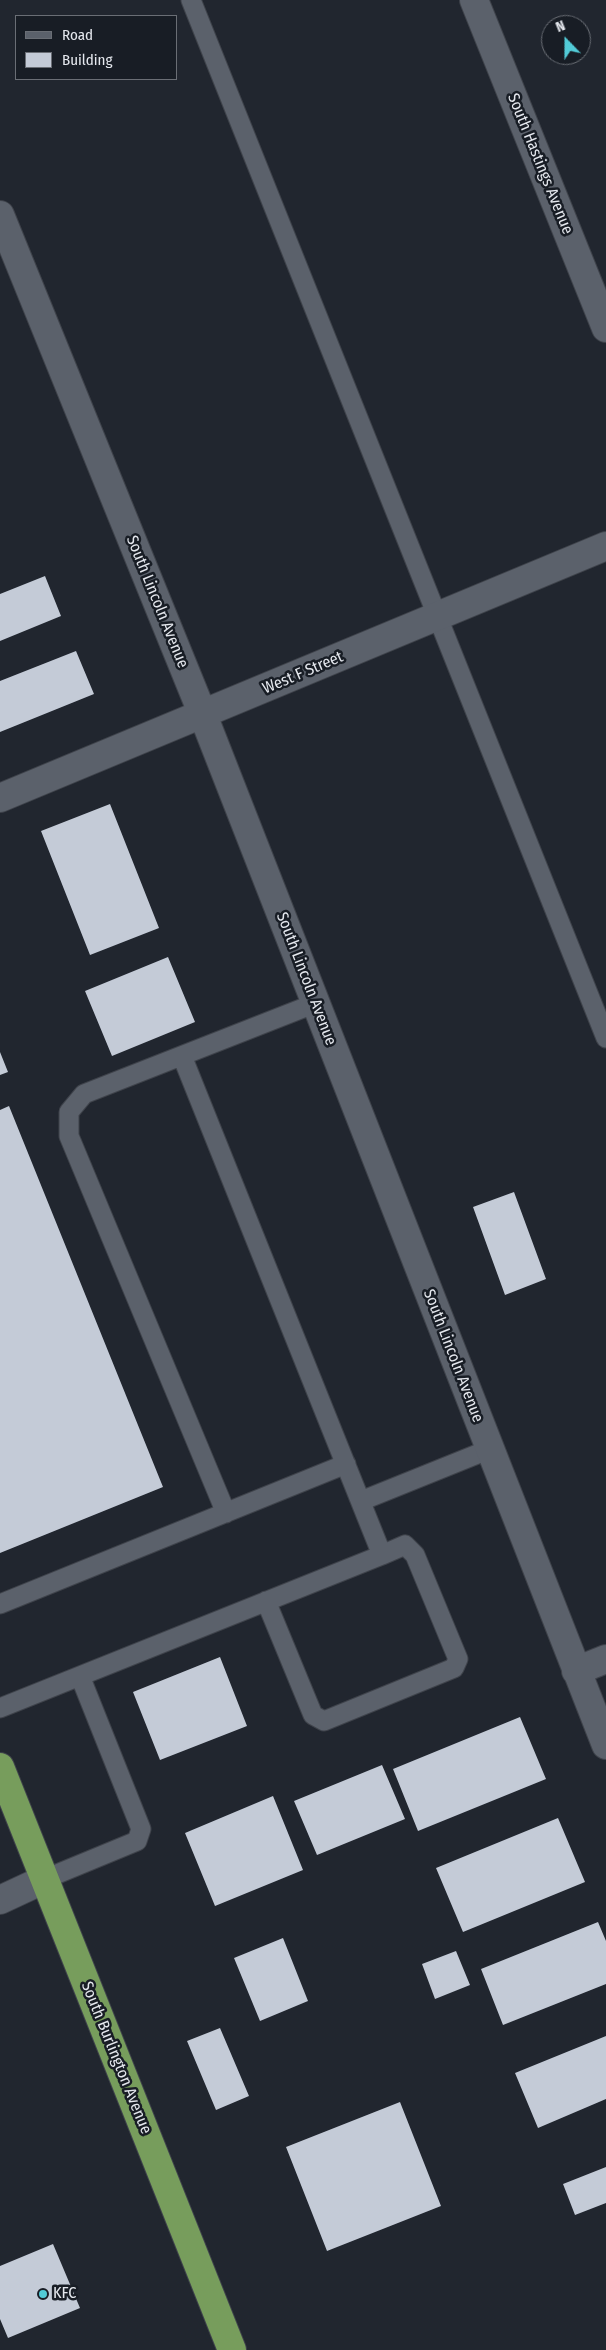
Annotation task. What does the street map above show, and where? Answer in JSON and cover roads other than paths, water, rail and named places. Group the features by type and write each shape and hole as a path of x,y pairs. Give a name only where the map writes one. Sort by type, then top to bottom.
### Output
{"highway":[{"name":"South Burlington Avenue","path":"0,1767 232,2350"}],"street":[{"name":"South Hastings Avenue","path":"474,0 600,294 606,328"},
{"name":"South Lincoln Avenue","path":"0,215 203,715 606,1745"},
{"name":"West F Street","path":"0,798 606,546"},
{"path":"576,1671 606,1659"},
{"path":"0,1900 44,1879"}],"lane":[{"path":"191,0 606,1038"},
{"path":"226,1513 69,1136 70,1112 84,1094 316,1003"},
{"path":"182,1056 382,1555"},
{"path":"361,1501 490,1449"},
{"path":"0,1604 346,1464"},
{"path":"0,1708 405,1545 415,1555 458,1659 454,1668 324,1720 313,1715 266,1602"},
{"path":"44,1879 137,1841 141,1829 80,1676"}],"place":[{"name":"KFC","path":"43,2294"}]}
